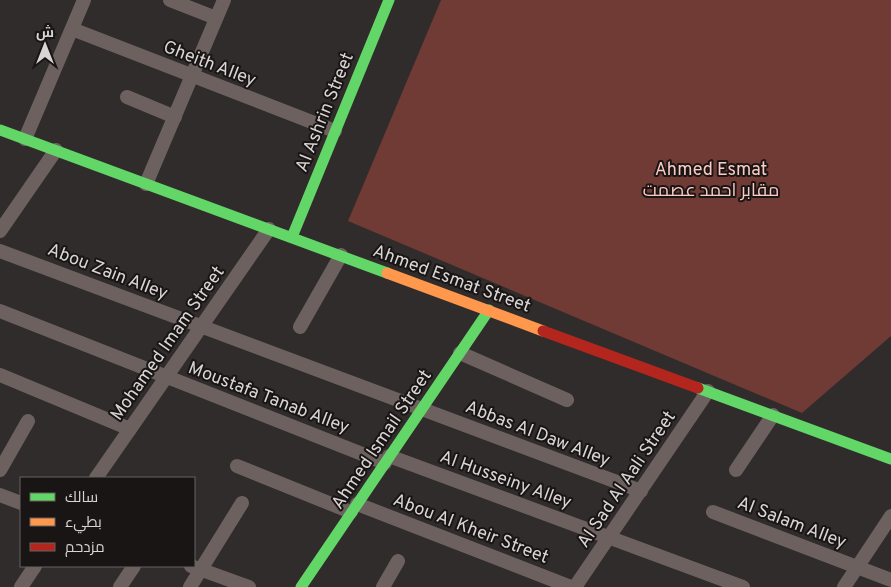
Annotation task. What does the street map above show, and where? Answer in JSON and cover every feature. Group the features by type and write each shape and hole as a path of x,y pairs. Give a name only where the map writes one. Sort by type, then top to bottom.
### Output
{"main road":[{"name":"Al Ashrin Street","path":"292,237 387,0"},
{"name":"Ahmed Esmat Street","path":"0,130 891,458"},
{"name":"Ahmed Ismail Street","path":"301,587 489,310"}],"street":[{"path":"25,139 84,0"},
{"path":"170,0 216,18"},
{"path":"146,184 224,0"},
{"name":"Gheith Alley","path":"72,29 335,131"},
{"path":"127,97 175,117"},
{"path":"0,230 56,150"},
{"name":"Mohamed Imam Street","path":"97,477 269,229"},
{"name":"Abou Zain Alley","path":"0,251 422,409"},
{"path":"300,327 341,255"},
{"name":"Moustafa Tanab Alley","path":"0,311 166,377 387,460"},
{"path":"460,353 568,400"},
{"path":"0,376 130,429"},
{"name":"Al Sad Al Aali Street","path":"575,587 708,391"},
{"name":"Abbas Al Daw Alley","path":"422,409 641,491"},
{"path":"736,470 772,415"},
{"path":"0,470 28,421"},
{"name":"Al Husseiny Alley","path":"387,460 609,537 743,587"},
{"name":"Abou Al Kheir Street","path":"237,466 572,587"},
{"path":"0,495 20,503"},
{"path":"190,587 196,568 242,503"},
{"name":"Al Salam Alley","path":"713,512 891,580"},
{"path":"844,587 891,516"},
{"path":"383,587 398,561"},
{"path":"21,587 34,567"},
{"path":"120,587 133,567"},
{"path":"196,568 249,587"}],"green space":[{"name":"Ahmed Esmat مقابر احمد عصمت","path":"441,0 891,0 891,336 802,413 348,221"}],"traffic: fast":[{"path":"292,237 389,0"},
{"path":"0,130 387,273"},
{"path":"301,587 489,310"},
{"path":"698,388 891,459"}],"traffic: slow":[{"path":"387,273 543,331"}],"traffic: jam":[{"path":"543,331 698,388"}]}
